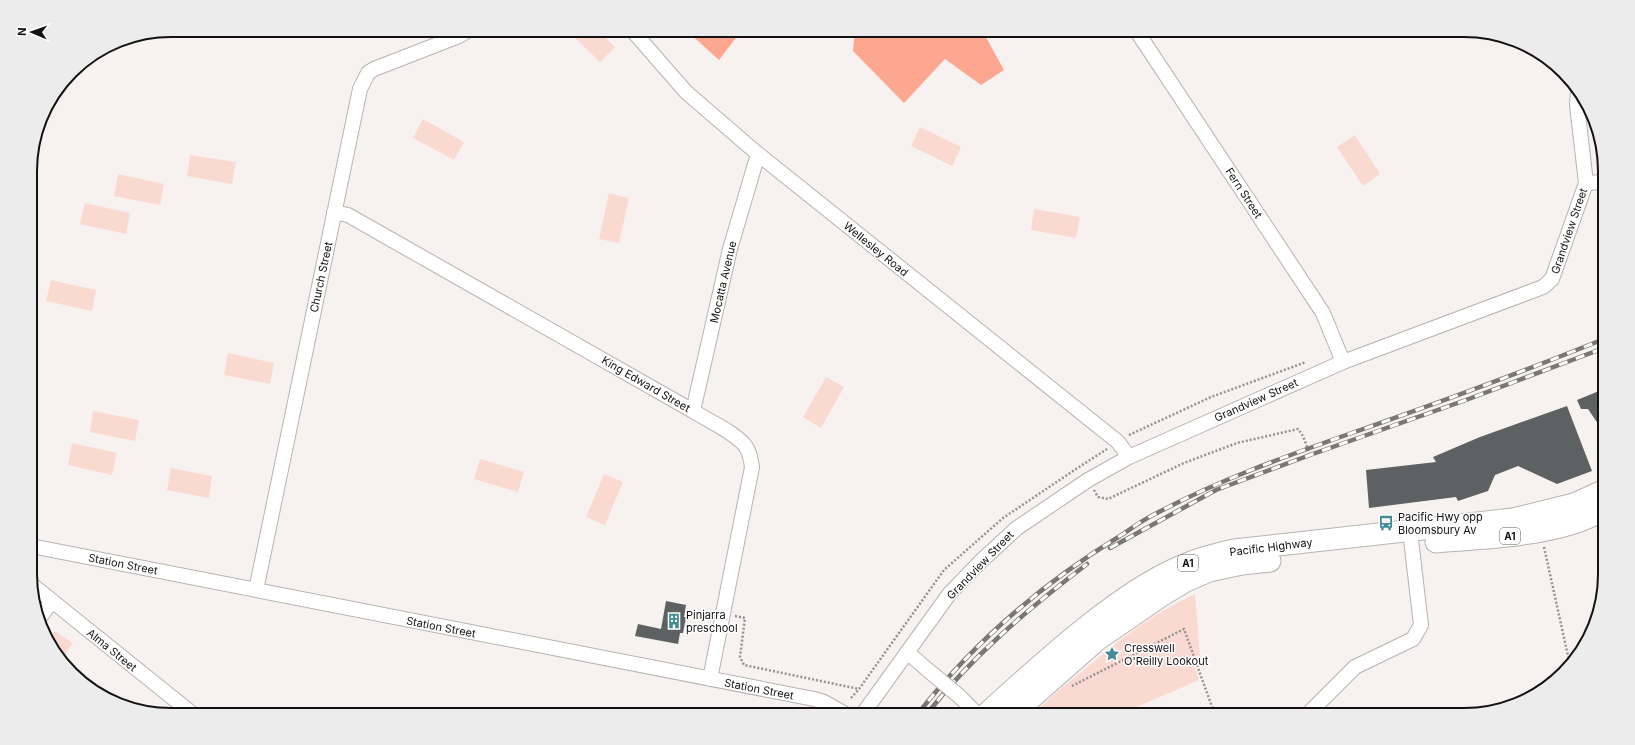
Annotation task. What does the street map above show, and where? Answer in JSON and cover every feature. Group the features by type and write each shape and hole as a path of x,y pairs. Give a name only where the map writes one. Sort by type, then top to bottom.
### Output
{"highway":[{"name":"Pacific Highway","path":"1020,708 1097,640 1161,596 1210,571 1242,564 1410,538 1513,519 1574,504 1598,493"},
{"name":"Pacific Highway","path":"992,708 1031,672 1117,603 1151,581 1179,567 1209,556 1234,550 1410,538 1513,536 1544,531 1577,522 1598,513"}],"street":[{"name":"Church Street","path":"256,590 360,89 368,73 382,66 457,37"},
{"name":"Wellesley Road","path":"638,37 686,92 758,154 1118,442 1129,457"},
{"name":"Fern Street","path":"1141,37 1323,313 1343,362"},
{"name":"Grandview Street","path":"867,708 950,593 980,562 1017,528 1088,480 1129,457 1343,362 1543,287 1552,279 1586,183 1576,105 1577,99"},
{"name":"Mocatta Avenue","path":"693,411 730,249 758,154"},
{"path":"1586,183 1598,182"},
{"name":"King Edward Street","path":"334,212 348,215 693,411 737,438 745,445 751,456 752,468 710,679"},
{"path":"1314,708 1355,667 1412,639 1421,625 1410,538"},
{"name":"Station Street","path":"37,547 814,699 824,702 835,708"},
{"name":"Alma Street","path":"38,590 185,708"},
{"path":"43,613 52,601"},
{"path":"908,652 971,708"}],"path":[{"path":"1127,437 1211,397 1307,362"},
{"path":"1088,480 1098,497 1108,499 1184,463 1224,448 1298,429 1303,436 1310,455"},
{"path":"1101,452 1107,449"},
{"path":"1542,542 1568,657"},
{"path":"733,615 745,618 740,657 744,666 859,689"},
{"path":"1067,688 1184,628 1213,708"}],"shaded area":[{"path":"574,37 604,37 615,47 600,62"},
{"path":"694,37 737,37 719,60"},
{"path":"854,37 986,37 1004,70 981,85 945,59 904,103 853,51"},
{"path":"423,119 464,142 454,160 413,138"},
{"path":"920,127 961,147 952,166 911,146"},
{"path":"1355,135 1380,174 1363,186 1337,147"},
{"path":"190,155 236,162 232,184 187,176"},
{"path":"118,174 164,184 160,205 114,196"},
{"path":"609,193 629,198 619,243 599,239"},
{"path":"85,203 130,213 126,234 80,224"},
{"path":"1034,209 1080,217 1076,238 1031,230"},
{"path":"51,280 96,290 92,311 46,301"},
{"path":"228,353 274,363 270,384 224,375"},
{"path":"826,377 844,387 821,428 803,417"},
{"path":"93,411 139,420 135,441 90,432"},
{"path":"72,443 117,453 112,475 68,465"},
{"path":"480,459 524,472 518,492 474,479"},
{"path":"171,468 212,476 209,498 167,490"},
{"path":"604,474 623,482 605,525 586,517"},
{"path":"1195,594 1200,656 1192,657 1199,680 1137,708 1040,708 1058,691 1123,638 1151,618"},
{"path":"55,631 73,643 65,655 55,641 52,635"}],"building":[{"path":"1598,391 1598,424 1588,409 1581,409 1577,400"},
{"path":"1567,406 1592,471 1557,484 1518,466 1495,475 1488,491 1458,501 1456,497 1369,508 1366,470 1436,462 1433,457 1480,437"},
{"name":"Pinjarra preschool","path":"666,601 686,605 684,617 686,617 683,633 680,633 678,644 635,636 638,624 661,629"}],"railway":[{"path":"923,708 961,664 1010,616 1091,554 1152,515 1204,490 1300,451 1477,388 1598,341"},
{"path":"1110,548 1216,490 1466,400 1598,350"},
{"path":"932,708 962,673 1002,634 1043,598 1087,564"}],"place":[{"name":"Pacific Hwy opp Bloomsbury Av","path":"1386,523"},
{"name":"Pinjarra preschool","path":"674,621"},
{"name":"Cresswell O'Reilly Lookout","path":"1112,654"}]}
